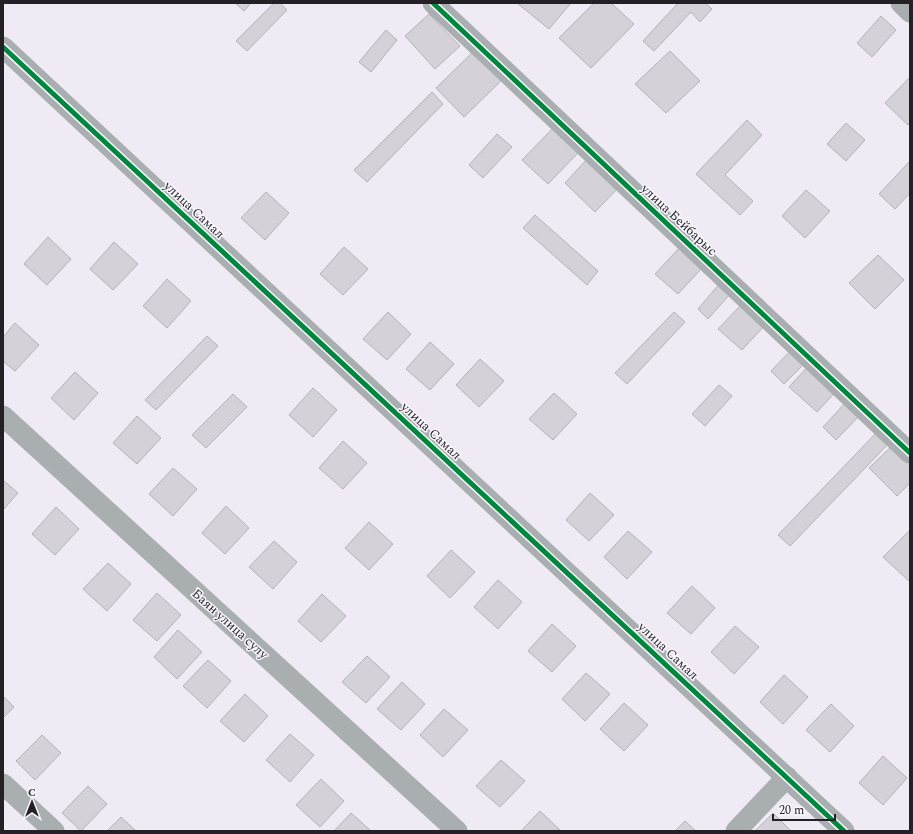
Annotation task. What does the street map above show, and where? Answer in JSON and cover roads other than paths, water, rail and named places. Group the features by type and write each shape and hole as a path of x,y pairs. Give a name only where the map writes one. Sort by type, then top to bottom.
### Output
{"street":[{"name":"улица Бейбарыс","path":"433,3 910,454"},
{"path":"901,3 910,12"},
{"name":"улица Самал","path":"3,47 844,831"},
{"name":"Баян улица сулу","path":"3,416 457,831"},
{"path":"736,831 787,777"},
{"path":"3,784 54,831"}]}
